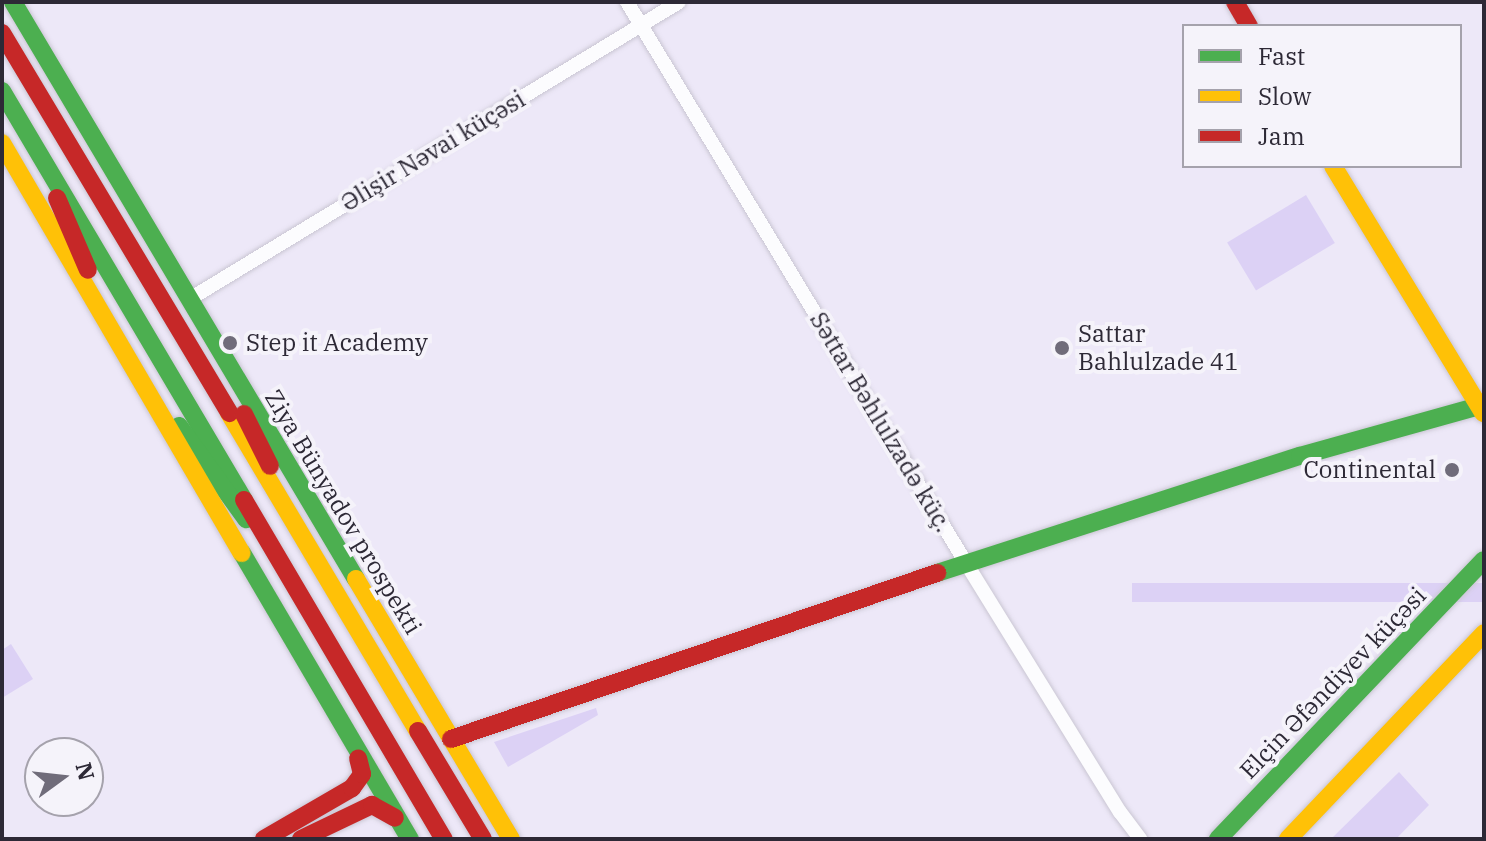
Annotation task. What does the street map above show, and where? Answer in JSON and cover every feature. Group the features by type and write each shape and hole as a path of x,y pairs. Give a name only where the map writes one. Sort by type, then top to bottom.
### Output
{"main road":[{"name":"Ziya Bünyadov prospekti","path":"13,2 511,839"},
{"path":"1235,2 1248,24"},
{"name":"Ziya Bünyadov prospekti","path":"2,33 483,839"},
{"path":"2,91 444,839"},
{"path":"65,139 188,300 318,562"},
{"path":"2,143 410,839"},
{"path":"39,155 116,338 287,577"},
{"path":"451,739 966,563 1300,456 1482,411 1334,168"},
{"name":"Elçin Əfəndiyev küçəsi","path":"1218,839 1484,560"},
{"path":"1288,839 1484,633"},
{"path":"264,839 352,788 362,774 357,751"},
{"path":"301,839 372,805 399,820"}],"street":[{"name":"Səttar Bəhlulzadə küç.","path":"627,2 966,563 1120,812 1140,839"},
{"name":"Əlişir Nəvai küçəsi","path":"188,300 679,2"}],"shaded area":[{"path":"1306,195 1335,243 1256,290 1227,242"},
{"path":"1132,583 1484,583 1484,602 1132,602"},
{"path":"11,644 33,679 2,698 2,650"},
{"path":"596,708 598,715 508,767 494,742"},
{"path":"1399,772 1429,805 1396,839 1331,839"}],"traffic: fast":[{"path":"13,2 356,579"},
{"path":"2,91 244,500"},
{"path":"937,573 1300,456 1479,406"},
{"path":"179,426 246,519"},
{"path":"242,553 410,839"},
{"path":"1218,839 1484,560"}],"traffic: slow":[{"path":"2,143 242,553"},
{"path":"1334,168 1483,413"},
{"path":"229,413 418,731"},
{"path":"356,579 511,839"},
{"path":"1288,839 1484,633"}],"traffic: jam":[{"path":"1235,2 1248,24"},
{"path":"2,33 229,413"},
{"path":"57,198 88,270"},
{"path":"244,414 270,466"},
{"path":"244,500 444,839"},
{"path":"451,739 937,573"},
{"path":"418,731 483,839"},
{"path":"264,839 352,788 362,774 358,758"},
{"path":"301,839 372,805 395,818"}],"place":[{"name":"Step it Academy","path":"230,343"},
{"name":"Sattar Bahlulzade 41","path":"1062,348"},
{"name":"Continental","path":"1452,470"}]}
